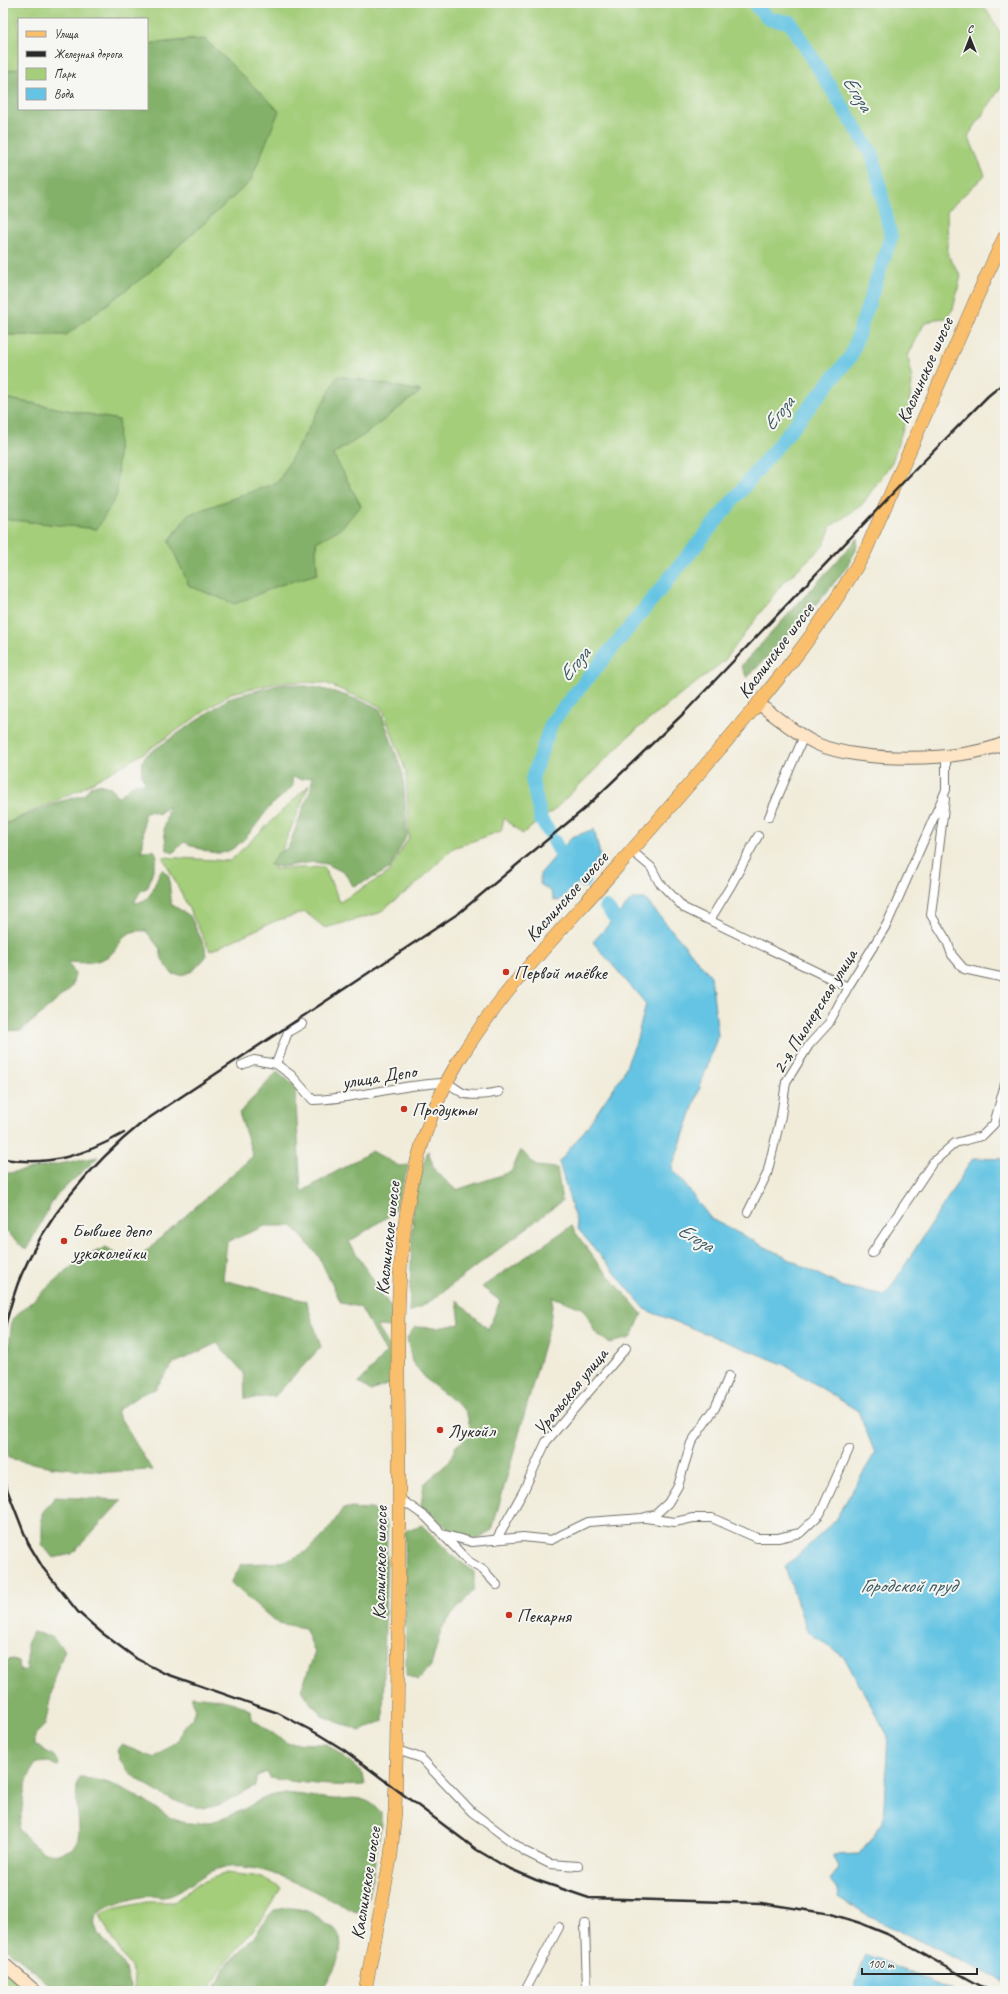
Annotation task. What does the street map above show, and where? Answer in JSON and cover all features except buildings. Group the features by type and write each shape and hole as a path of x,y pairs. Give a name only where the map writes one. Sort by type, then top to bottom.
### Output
{"main road":[{"name":"Каслинское шоссе","path":"365,1991 391,1855 395,1810 397,1750 399,1319 403,1232 410,1186 423,1139 446,1083 470,1043 513,986 759,704 829,611 866,550 1005,236"}],"street":[{"path":"759,704 804,736 818,744 860,756 896,758 946,755 976,751 1005,743"},
{"path":"769,817 804,736"},
{"name":"2-я Пионерская улица","path":"946,755 946,790 931,914 947,941 952,955 964,969 1005,978"},
{"name":"2-я Пионерская улица","path":"748,1212 767,1174 781,1116 786,1082 809,1045 829,1023 848,987 887,924 946,790"},
{"path":"710,920 758,836"},
{"path":"632,851 651,868 659,882 684,908 848,987"},
{"path":"276,1064 288,1032 302,1024"},
{"name":"улица Депо","path":"242,1065 254,1060 276,1064 292,1075 313,1100 336,1099 392,1089 446,1083 464,1094 486,1094 499,1092"},
{"path":"872,1253 933,1162 955,1143 982,1136 994,1124 1005,1084"},
{"name":"Уральская улица","path":"496,1540 523,1492 546,1442 626,1348"},
{"path":"642,1518 656,1514 668,1503 678,1486 691,1443 715,1408 729,1376"},
{"path":"442,1534 472,1542 523,1537 551,1540 588,1522 642,1518 675,1522 693,1518 712,1518 756,1538 778,1538 800,1533 820,1514 849,1449"},
{"path":"399,1498 426,1517 468,1561 482,1570 497,1585"},
{"path":"397,1750 421,1758 472,1812 524,1851 550,1864 578,1866"},
{"path":"585,1924 587,1991"},
{"path":"525,1991 559,1927"},
{"path":"3,1963 35,1991"}],"green space":[{"path":"3,3 982,3 1005,40 1005,84 1002,86 968,136 985,175 947,211 948,255 961,276 953,309 946,318 935,319 924,324 908,356 912,382 908,413 892,462 861,506 831,526 824,545 781,585 725,660 631,734 553,811 522,834 504,818 501,831 453,848 419,882 379,913 325,928 305,912 275,921 210,951 163,857 230,861 309,785 274,869 324,867 340,902 388,873 409,837 406,772 382,707 325,683 283,682 231,693 144,753 79,790 7,823 3,823 3,519 97,529 119,420 4,398 3,400 3,335 66,335 146,275 250,182 195,39 148,44 148,18 18,18 18,68 3,72","holes":["338,376 421,391 364,435 333,454 361,506 340,529 316,542 317,574 280,585 188,515 278,482"]},
{"path":"205,39 279,111 250,182 146,275 66,335 3,335 3,72 18,68 18,110 148,110 148,44"},
{"path":"338,376 421,391 364,435 333,454 361,506 340,529 316,542 317,574 280,585 235,604 189,586 169,541 188,515 278,482"},
{"path":"4,398 119,420 117,495 97,529 3,519"},
{"path":"858,538 856,550 846,568 817,604 747,678 741,666"},
{"path":"283,684 309,686 333,692 356,699 380,709 403,774 407,835 389,869 371,879 353,886 345,873 327,864 313,862 281,867 270,865 278,853 288,848 311,789 312,777 301,779 292,777 293,786 268,809 240,843 226,852 210,852 184,842 173,853 167,850 164,831 168,806 159,814 150,811 144,813 143,845 141,851 154,850 157,856 148,887 140,892 134,903 141,902 146,899 152,891 162,869 169,876 171,904 190,916 205,947 206,957 191,972 178,975 172,974 162,959 160,949 146,931 130,933 125,936 110,955 105,958 82,963 68,962 75,974 72,987 22,1030 3,1031 3,824 58,802 84,795 91,786 98,784 110,787 115,791 117,797 132,785 140,783 146,784 141,770 145,756 231,697"},
{"path":"277,1072 295,1086 301,1192 372,1151 399,1166 409,1165 393,1213 349,1242 393,1311 392,1327 377,1326 392,1350 391,1383 371,1391 359,1383 386,1352 360,1307 341,1303 319,1257 293,1226 265,1226 227,1242 223,1280 306,1301 321,1347 275,1396 245,1399 244,1373 217,1343 173,1364 155,1389 140,1395 116,1411 152,1470 109,1472 52,1467 8,1458 6,1375 12,1319 80,1259 106,1247 132,1263 253,1156 239,1113"},
{"path":"521,1150 536,1166 557,1168 562,1201 432,1300 409,1313 414,1188 428,1151 435,1171 456,1190 511,1172"},
{"path":"98,1157 55,1197 26,1250 6,1231 3,1234 3,1174"},
{"path":"571,1226 596,1261 642,1314 631,1338 609,1343 595,1332 584,1309 553,1297 550,1323 492,1530 475,1540 449,1530 421,1506 424,1484 449,1462 456,1446 472,1434 466,1411 428,1381 412,1362 407,1338 415,1327 437,1328 460,1324 457,1300 488,1329 500,1301 482,1287"},
{"path":"55,1497 122,1500 72,1554 53,1558 42,1544 42,1513"},
{"path":"343,1508 373,1509 387,1523 383,1721 360,1731 322,1716 301,1690 315,1652 305,1628 277,1623 231,1583 242,1564 283,1561 306,1552 326,1532"},
{"path":"422,1525 452,1555 474,1572 474,1590 441,1630 431,1666 418,1680 406,1675 405,1531"},
{"path":"33,1632 52,1637 65,1650 55,1675 45,1725 35,1735 35,1744 54,1756 59,1765 57,1766 49,1762 36,1763 27,1780 25,1788 19,1829 34,1846 43,1851 55,1854 67,1851 74,1846 78,1839 79,1829 76,1797 80,1778 103,1781 119,1787 133,1794 169,1817 184,1822 193,1823 207,1822 230,1816 262,1799 278,1794 294,1794 334,1799 360,1799 371,1803 381,1812 381,1824 369,1897 364,1908 356,1912 306,1887 268,1872 249,1868 231,1867 214,1870 183,1890 170,1896 136,1898 119,1903 97,1914 95,1918 95,1925 104,1941 125,1968 129,1979 130,1991 54,1991 39,1975 3,1946 3,1669 8,1660 13,1659 18,1662 20,1671 27,1670 27,1644"},
{"path":"192,1696 223,1700 238,1704 251,1711 252,1719 287,1743 326,1744 344,1756 363,1774 365,1785 329,1785 270,1778 267,1772 257,1776 255,1786 223,1803 211,1807 200,1808 175,1801 149,1787 128,1770 120,1761 118,1750 122,1745 154,1758 179,1739 183,1727 192,1718 195,1709 192,1703"},
{"path":"227,1873 262,1877 281,1888 257,1925 221,1968 210,1991 134,1991 135,1975 109,1933 100,1915 113,1909 146,1902 174,1902 199,1883"},
{"path":"288,1908 306,1911 314,1915 335,1929 339,1936 341,1944 338,1961 330,1978 320,1991 214,1991 224,1968 254,1937 274,1910"},
{"path":"3,1970 27,1991 3,1991"}],"water":[{"path":"594,829 600,855 593,867 559,901 554,900 551,892 540,884 540,874 572,837"},
{"name":"Городской пруд","path":"632,899 645,899 711,976 718,1035 672,1168 711,1219 843,1287 886,1295 973,1158 1005,1159 1005,1982 866,1915 838,1897 837,1890 830,1881 839,1867 833,1855 859,1854 883,1822 888,1736 844,1657 807,1631 785,1567 833,1523 875,1453 858,1411 783,1364 646,1310 578,1229 559,1162 585,1130 623,1074 636,1042 646,1004 593,942"},
{"path":"866,1954 952,1991 853,1991"}],"waterway":[{"name":"Егоза","path":"549,832 541,820 532,779 552,722 851,356 891,237 873,156 790,22 769,19 757,7 760,3"},
{"name":"Егоза","path":"554,841 560,852 584,881"},
{"name":"Егоза","path":"606,907 626,932"}],"railway":[{"path":"3,1335 18,1283 28,1260 41,1237 70,1195 105,1156 143,1122 459,913 583,810 683,714 911,474 988,396 1005,382"},
{"path":"3,1159 35,1161 65,1157 95,1148 124,1133"},
{"path":"3,1479 28,1543 43,1568 78,1612 102,1633 137,1659 164,1673 278,1713 318,1734 344,1750 477,1850 506,1867 536,1880 589,1898 761,1903 831,1914 860,1923 887,1934 990,1991"}],"place":[{"name":"Первой маёвке","path":"506,972"},
{"name":"Продукты","path":"404,1109"},
{"name":"Бывшее депо узкоколейки","path":"64,1241"},
{"name":"Лукойл","path":"440,1430"},
{"name":"Пекарня","path":"509,1615"}]}
